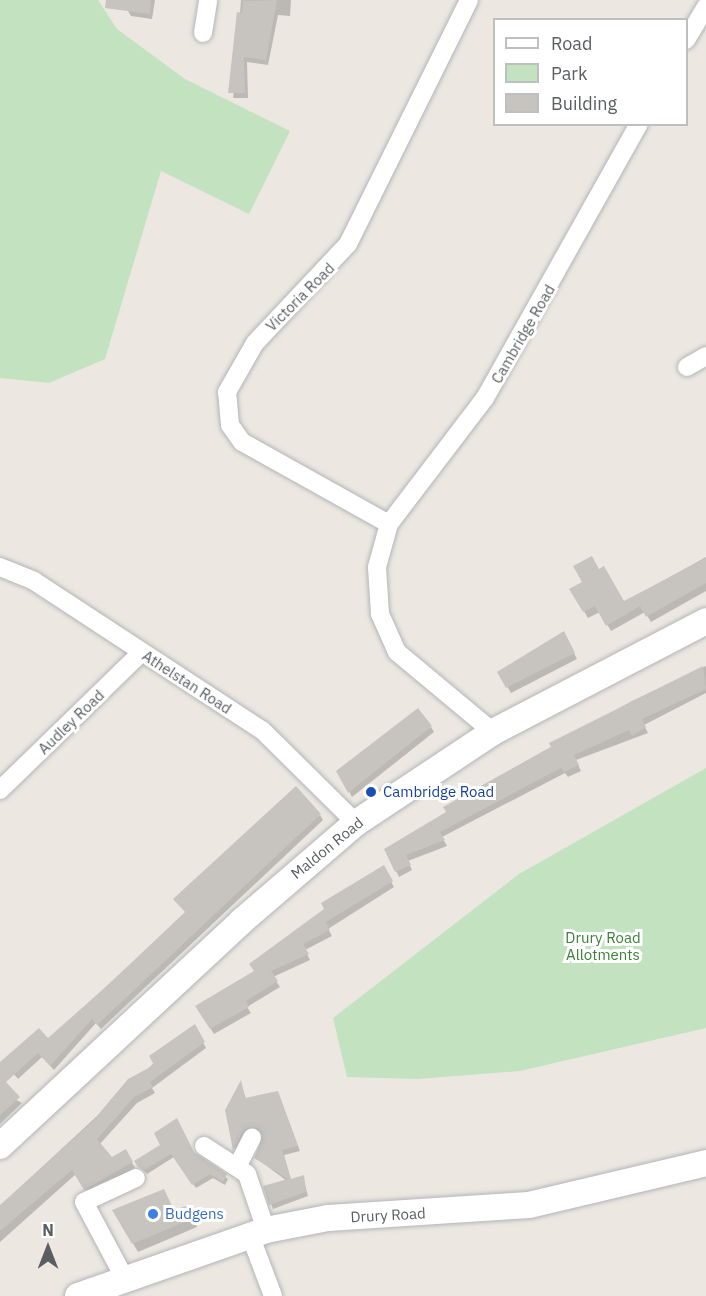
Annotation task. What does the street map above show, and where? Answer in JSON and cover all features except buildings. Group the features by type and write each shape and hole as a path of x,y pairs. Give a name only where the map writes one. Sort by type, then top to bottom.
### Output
{"main road":[{"name":"Maldon Road","path":"0,1146 242,921 356,823 493,732 706,621"},
{"name":"Drury Road","path":"78,1296 258,1233 328,1218 529,1205 706,1163"}],"street":[{"path":"203,33 208,0"},
{"name":"Victoria Road","path":"389,524 242,442 230,425 227,392 255,343 348,243 469,0"},
{"path":"688,38 706,7"},
{"name":"Cambridge Road","path":"493,732 397,652 388,637 376,589 389,524 485,399 638,126"},
{"path":"687,367 706,356"},
{"name":"Athelstan Road","path":"0,567 34,581 262,730 356,823"},
{"name":"Audley Road","path":"0,790 141,653"},
{"path":"237,1167 252,1138"},
{"path":"204,1146 247,1174 273,1296"},
{"path":"125,1279 84,1202 136,1178"}],"green space":[{"path":"0,0 98,0 117,29 185,79 290,131 249,214 161,171 105,359 49,383 0,378"},
{"name":"Drury Road Allotments","path":"706,768 706,1028 520,1071 418,1079 347,1077 333,1018 519,874"}],"place":[{"name":"Cambridge Road","path":"371,792"},
{"name":"Budgens","path":"153,1214"}]}
